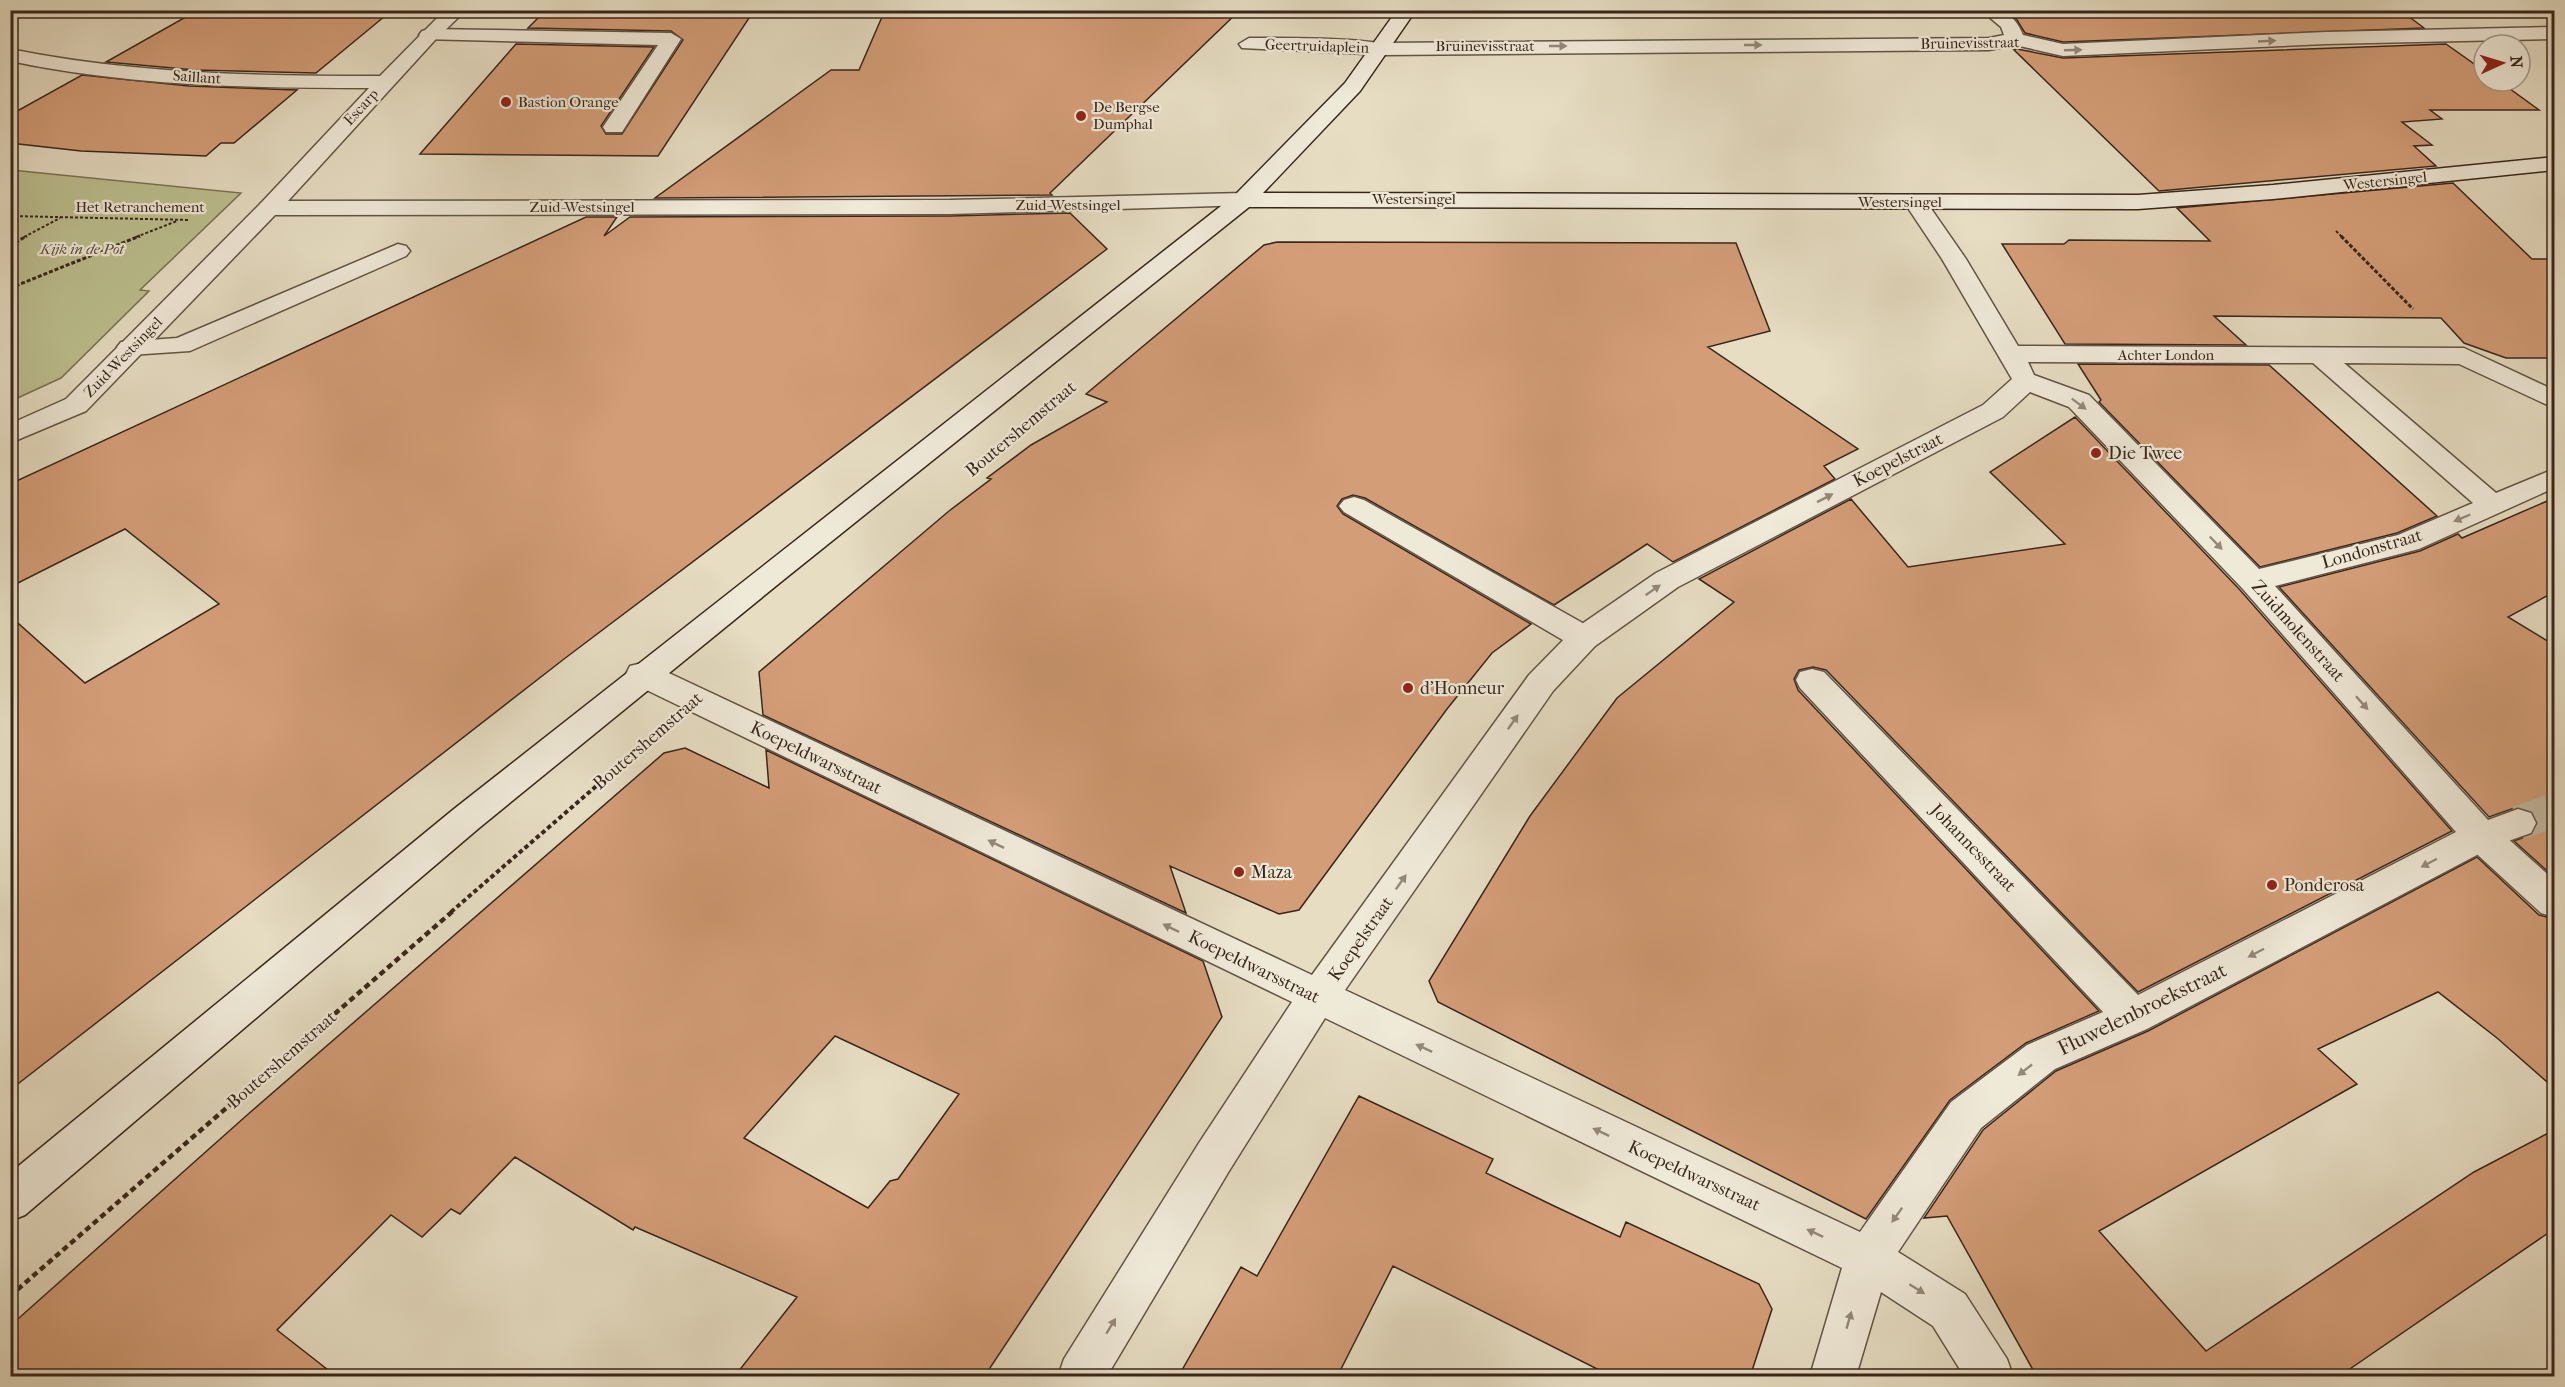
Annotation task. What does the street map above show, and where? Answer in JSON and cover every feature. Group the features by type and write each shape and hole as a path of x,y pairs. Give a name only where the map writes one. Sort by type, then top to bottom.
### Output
{"street":[{"name":"Escarp","path":"268,208 384,82 429,35 457,10"},
{"path":"10,1201 200,1037 642,674 1243,201 1326,119 1385,49 1407,10"},
{"path":"1990,10 2008,24 2015,39"},
{"name":"Bruinevisstraat","path":"1385,49 1989,44 2015,39 2062,50 2326,38 2554,33"},
{"path":"429,35 671,39 614,127"},
{"name":"Geertruidaplein","path":"1249,44 1322,44 1385,49"},
{"name":"Saillant","path":"10,55 126,72 266,82 384,82"},
{"name":"Westersingel","path":"1243,201 1632,199 2138,202 2297,190 2554,164"},
{"name":"Zuid-Westsingel","path":"10,435 76,405 130,347 268,208 950,207 1243,201"},
{"path":"1916,202 1954,259 2019,368"},
{"path":"130,347 181,346 398,252"},
{"path":"2320,356 2493,505"},
{"name":"Achter London","path":"2019,368 2320,356 2464,356 2554,400"},
{"name":"Zuidmolenstraat","path":"2019,368 2079,401 2253,581 2481,836 2554,902"},
{"name":"Koepelstraat","path":"1081,1377 1214,1157 1304,1017 1541,683 1584,638 1667,580 1993,411 2019,368"},
{"name":"Londonstraat","path":"2253,581 2408,542 2554,478"},
{"path":"1354,506 1584,638"},
{"name":"Koepeldwarsstraat","path":"642,674 1868,1258 1950,1310 1990,1377"},
{"name":"Johannesstraat","path":"1812,680 2133,1017"},
{"name":"Fluwelenbroekstraat","path":"1833,1377 1868,1258 1966,1115 2041,1057 2133,1017 2481,836 2518,823"}],"path":[{"path":"2297,190 2415,310"},
{"name":"Het Retranchement","path":"10,216 178,220 206,219 268,208"},
{"path":"10,245 61,218"},
{"path":"10,288 178,220"},
{"name":"Boutershemstraat","path":"10,1296 603,780"}],"green space":[{"name":"Kijk in de Pot","path":"10,170 241,193 140,290 149,291 61,378 11,401"}],"building":[{"path":"198,10 385,16 316,73 195,70 106,62"},
{"path":"885,10 1240,10 1050,193 1052,195 655,198 831,70 859,70"},
{"path":"2004,10 2400,10 2424,28 2063,42 2025,33 2017,20"},
{"path":"545,11 753,12 658,156 420,154 516,44 654,47 601,126 606,134 622,134 683,40 671,31 528,28"},
{"path":"2446,44 2472,62 2472,93 2516,93 2539,110 2430,110 2442,119 2402,122 2432,145 2414,146 2436,166 2159,191 2012,48 2063,58"},
{"path":"82,75 189,86 297,90 234,143 221,143 206,156 81,151 10,143 10,115"},
{"path":"2453,183 2532,259 2554,259 2554,358 2506,358 2464,343 2441,318 2214,316 2246,345 2065,344 2002,244 2064,244 2069,240 2210,241 2177,208"},
{"path":"1070,213 1107,249 564,659 10,1090 10,616 85,683 219,604 125,529 10,587 10,484 586,217 617,217 604,236 630,217 950,216"},
{"path":"1277,242 1736,243 1770,331 1708,347 1858,449 1824,466 1835,479 1673,562 1647,544 1554,605 1365,498 1353,495 1342,499 1337,506 1343,514 1531,624 1492,653 1447,709 1299,910 1279,914 1170,866 1186,913 763,715 759,672 949,511 991,479 987,478 1031,445 1107,402 1086,394 1264,245"},
{"path":"2078,364 2269,365 2437,516 2397,533 2260,567 2099,402 2101,400"},
{"path":"2075,417 2240,590 2452,831 2138,992 1826,670 1813,667 1799,670 1794,679 1798,690 2099,1011 2026,1043 1950,1100 1866,1219 1438,1002 1429,981 1530,816 1617,698 1734,602 1699,579 1851,499 1908,567 2065,544 1990,472"},
{"path":"2554,498 2554,592 2508,617 2554,645 2554,877 2514,841 2533,834 2538,824 2533,812 2517,807 2489,817 2279,587 2420,551 2458,534 2462,538"},
{"path":"685,748 769,788 766,750 1203,961 1222,1017 984,1377 734,1377 797,1297 635,1227 633,1230 515,1157 460,1214 451,1209 422,1237 391,1215 277,1330 337,1377 10,1377 10,1326 246,1116 664,753","holes":["835,1036 959,1094 898,1179 890,1181 868,1208 744,1138"]},
{"path":"2477,857 2539,915 2554,919 2554,1088 2497,1038 2438,992 2318,1049 2357,1084 2099,1231 2206,1351 2474,1172 2554,1130 2554,1229 2338,1377 2037,1377 1947,1216 1924,1218 1983,1130 2056,1071 2148,1031"},
{"path":"1359,1096 1493,1159 1486,1173 1620,1237 1626,1222 1759,1284 1772,1309 1750,1377 1613,1377 1393,1266 1337,1377 1178,1377 1241,1267 1257,1276"}],"tunnel":[{"path":"2518,823 2554,810"}],"place":[{"name":"Bastion Orange","path":"506,102"},
{"name":"De Bergse Dumphal","path":"1081,116"},
{"name":"Die Twee","path":"2096,453"},
{"name":"d'Honneur","path":"1408,688"},
{"name":"Maza","path":"1239,872"},
{"name":"Ponderosa","path":"2272,885"}]}
